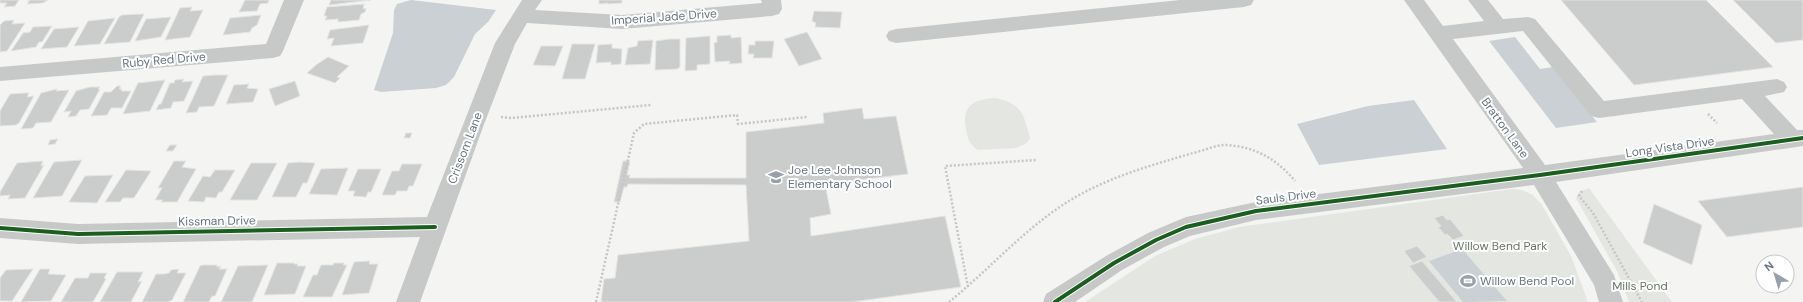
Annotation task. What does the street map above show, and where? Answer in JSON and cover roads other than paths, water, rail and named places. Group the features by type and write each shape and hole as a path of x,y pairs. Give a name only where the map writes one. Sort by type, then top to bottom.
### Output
{"street":[{"name":"Ruby Red Drive","path":"0,74 273,51 294,0"},
{"name":"Imperial Jade Drive","path":"527,8 622,22 772,9 771,0"},
{"path":"896,36 1155,5 1244,0"},
{"name":"Bratton Lane","path":"1414,0 1540,175 1605,282 1611,302"},
{"path":"1478,0 1498,26"},
{"name":"Crissom Lane","path":"408,302 505,44 527,8"},
{"path":"1438,34 1498,26 1528,24 1599,110 1777,87"},
{"path":"1747,91 1798,139"},
{"name":"Long Vista Drive","path":"1540,175 1798,139"},
{"name":"Sauls Drive","path":"1055,302 1114,263 1156,240 1186,227 1256,211 1540,175"},
{"name":"Kissman Drive","path":"0,228 78,234 435,227"}],"place":[{"name":"Joe Lee Johnson Elementary School","path":"776,177"},
{"name":"Willow Bend Pool","path":"1468,281"}],"park label":[{"name":"Willow Bend Park","path":"1500,246"},
{"name":"Mills Pond","path":"1640,286"}]}
